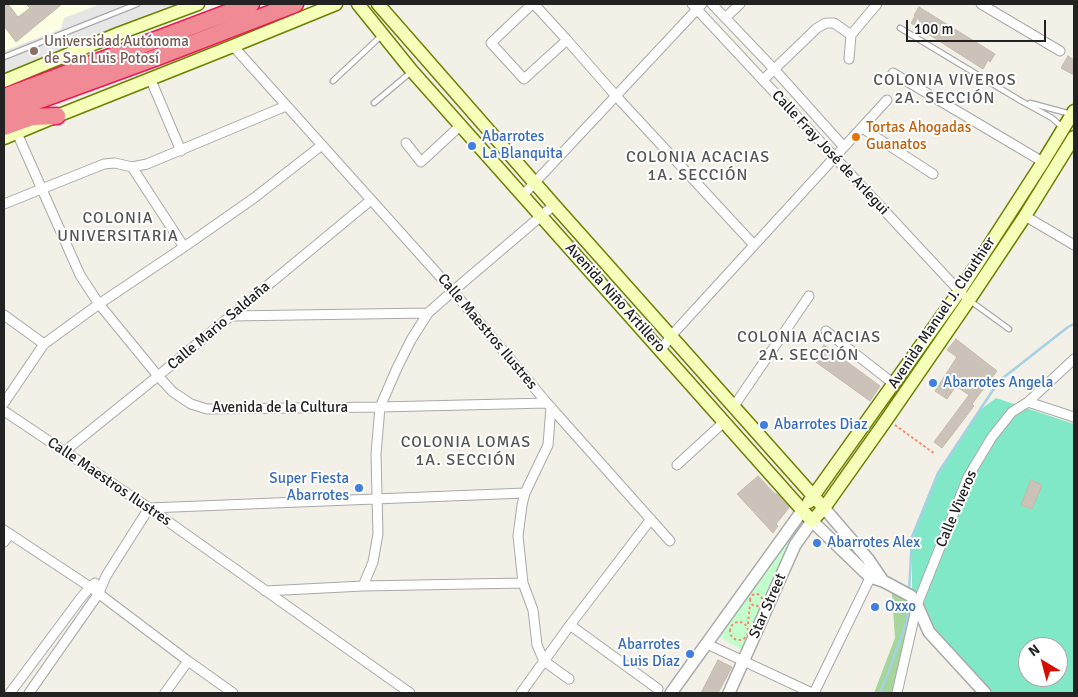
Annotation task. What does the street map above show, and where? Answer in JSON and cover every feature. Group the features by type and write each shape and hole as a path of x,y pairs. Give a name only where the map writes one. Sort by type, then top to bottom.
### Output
{"highway":[{"path":"4,97 251,4"},
{"path":"4,113 295,4"},
{"path":"10,130 32,117 57,116"}],"main road":[{"path":"4,81 120,33 198,4"},
{"path":"57,116 233,46 309,9 336,4"},
{"name":"Avenida Niño Artillero","path":"358,4 412,71 812,521"},
{"name":"Avenida Niño Artillero","path":"378,4 824,508"},
{"name":"Avenida Manuel J. Clouthier","path":"812,521 824,508 887,419 964,296 1043,162 1060,125 1069,112"},
{"path":"4,138 10,130"},
{"name":"Avenida Manuel J. Clouthier","path":"802,511 894,384 1025,216 1074,137"}],"street":[{"path":"567,40 524,79 491,43 533,4 567,40 616,96 754,245"},
{"name":"Calle Fray José de Arlegui","path":"712,4 844,147"},
{"path":"724,18 740,4"},
{"path":"849,59 852,35 877,4"},
{"path":"981,4 1060,51"},
{"path":"523,195 616,96 697,5"},
{"name":"Calle Fray José de Arlegui","path":"697,5 834,158 964,296"},
{"path":"763,80 817,28 826,23 834,23 852,35"},
{"name":"Calle Maestros Ilustres","path":"233,46 453,291 549,405 670,541"},
{"path":"893,73 1043,162"},
{"path":"150,78 180,151"},
{"path":"661,350 671,336 887,100"},
{"path":"4,204 104,164 116,163 132,166 147,164 286,106"},
{"path":"406,143 421,162 461,125"},
{"path":"862,128 933,174"},
{"name":"Avenida de la Cultura","path":"10,130 41,189 80,274 99,304 158,376 173,392 191,404 207,409 549,405"},
{"path":"4,403 44,344 254,198 322,145"},
{"path":"132,166 184,247"},
{"name":"Calle Mario Saldaña","path":"65,451 371,200"},
{"path":"363,586 373,562 378,534 376,454 380,407 411,340 428,313 554,205"},
{"path":"1025,216 1074,245"},
{"path":"734,406 809,296"},
{"path":"231,316 428,313"},
{"path":"4,315 44,344"},
{"path":"826,331 894,384"},
{"name":"Calle Viveros","path":"897,693 914,601 968,477 992,437 1012,412 1028,402 1074,359"},
{"path":"1028,402 1074,417"},
{"path":"549,405 548,445 525,493 518,536 523,583 533,610 537,646 544,661 569,679"},
{"name":"Calle Maestros Ilustres","path":"4,411 149,508 410,693"},
{"path":"677,465 724,422"},
{"path":"29,693 99,593 106,576 149,508 525,493"},
{"name":"Avenida Niño Artillero","path":"824,508 868,559 872,573"},
{"path":"672,693 802,511"},
{"path":"521,693 651,519"},
{"name":"Avenida Niño Artillero","path":"812,521 872,573 914,601"},
{"name":"Star Street","path":"729,693 795,545 812,521"},
{"path":"4,542 7,532 99,593 233,693"},
{"path":"707,644 813,693 872,573"},
{"path":"10,693 80,599 90,587 106,576"},
{"path":"265,591 363,586 523,583"},
{"path":"914,601 929,632 984,693"},
{"path":"570,625 658,689"},
{"path":"165,693 188,661"}],"lane":[{"path":"4,57 126,6 137,4"},
{"path":"900,28 1052,118 1060,125"},
{"path":"333,81 382,35"},
{"path":"374,103 412,71"},
{"path":"1021,101 1069,112"},
{"path":"964,296 1009,329"}],"path":[{"path":"887,419 935,454"},
{"path":"748,631 741,622 733,625 730,629 732,637 737,640 743,639 747,634 748,631 750,601 751,596 754,594 760,595 762,599 761,604 757,606 750,601"}],"shaded area":[{"name":"Universidad Autónoma de San Luis Potosí","path":"4,4 184,4 4,74"},
{"name":"Universidad Autónoma de San Luis Potosí","path":"100,4 184,4 4,74 4,51 61,29 64,18"}],"green space":[{"path":"996,398 1074,424 1074,693 993,693 932,625 912,588 912,537 939,472 980,410"},
{"path":"806,515 808,519 744,651 717,635"},
{"path":"891,580 911,589 915,610 892,693 874,693 895,638"}],"building":[{"path":"4,4 8,4 18,17 30,8 26,4 62,4 16,42 4,26"},
{"path":"919,7 995,54 990,62 988,60 983,69 911,23"},
{"path":"1068,56 1074,60 1074,75 1061,68"},
{"path":"956,339 997,371 972,404 974,406 942,448 934,442 969,395 956,386 947,399 935,391 957,357 947,350"},
{"path":"824,345 880,386 870,401 813,360"},
{"path":"758,476 789,507 776,524 778,526 773,533 737,494"},
{"path":"1031,480 1042,485 1032,509 1021,505"},
{"path":"718,660 732,667 718,693 701,693"}],"waterway":[{"path":"909,592 912,537 938,473 999,381 1074,324"},
{"path":"880,693 907,620 908,600"}],"place":[{"name":"Universidad Autónoma de San Luis Potosí","path":"34,51"},
{"name":"Tortas Ahogadas Guanatos","path":"856,137"},
{"name":"Abarrotes La Blanquita","path":"472,146"},
{"name":"Abarrotes Angela","path":"933,383"},
{"name":"Abarrotes Diaz","path":"764,425"},
{"name":"Super Fiesta Abarrotes","path":"359,488"},
{"name":"Abarrotes Alex","path":"817,543"},
{"name":"Oxxo","path":"875,607"},
{"name":"Abarrotes Luis Díaz","path":"690,654"}],"district":[{"name":"COLONIA VIVEROS 2A. SECCIÓN","path":"945,90"},
{"name":"COLONIA ACACIAS 1A. SECCIÓN","path":"698,167"},
{"name":"COLONIA UNIVERSITARIA","path":"118,228"},
{"name":"COLONIA ACACIAS 2A. SECCIÓN","path":"809,347"},
{"name":"COLONIA LOMAS 1A. SECCIÓN","path":"466,452"}]}
